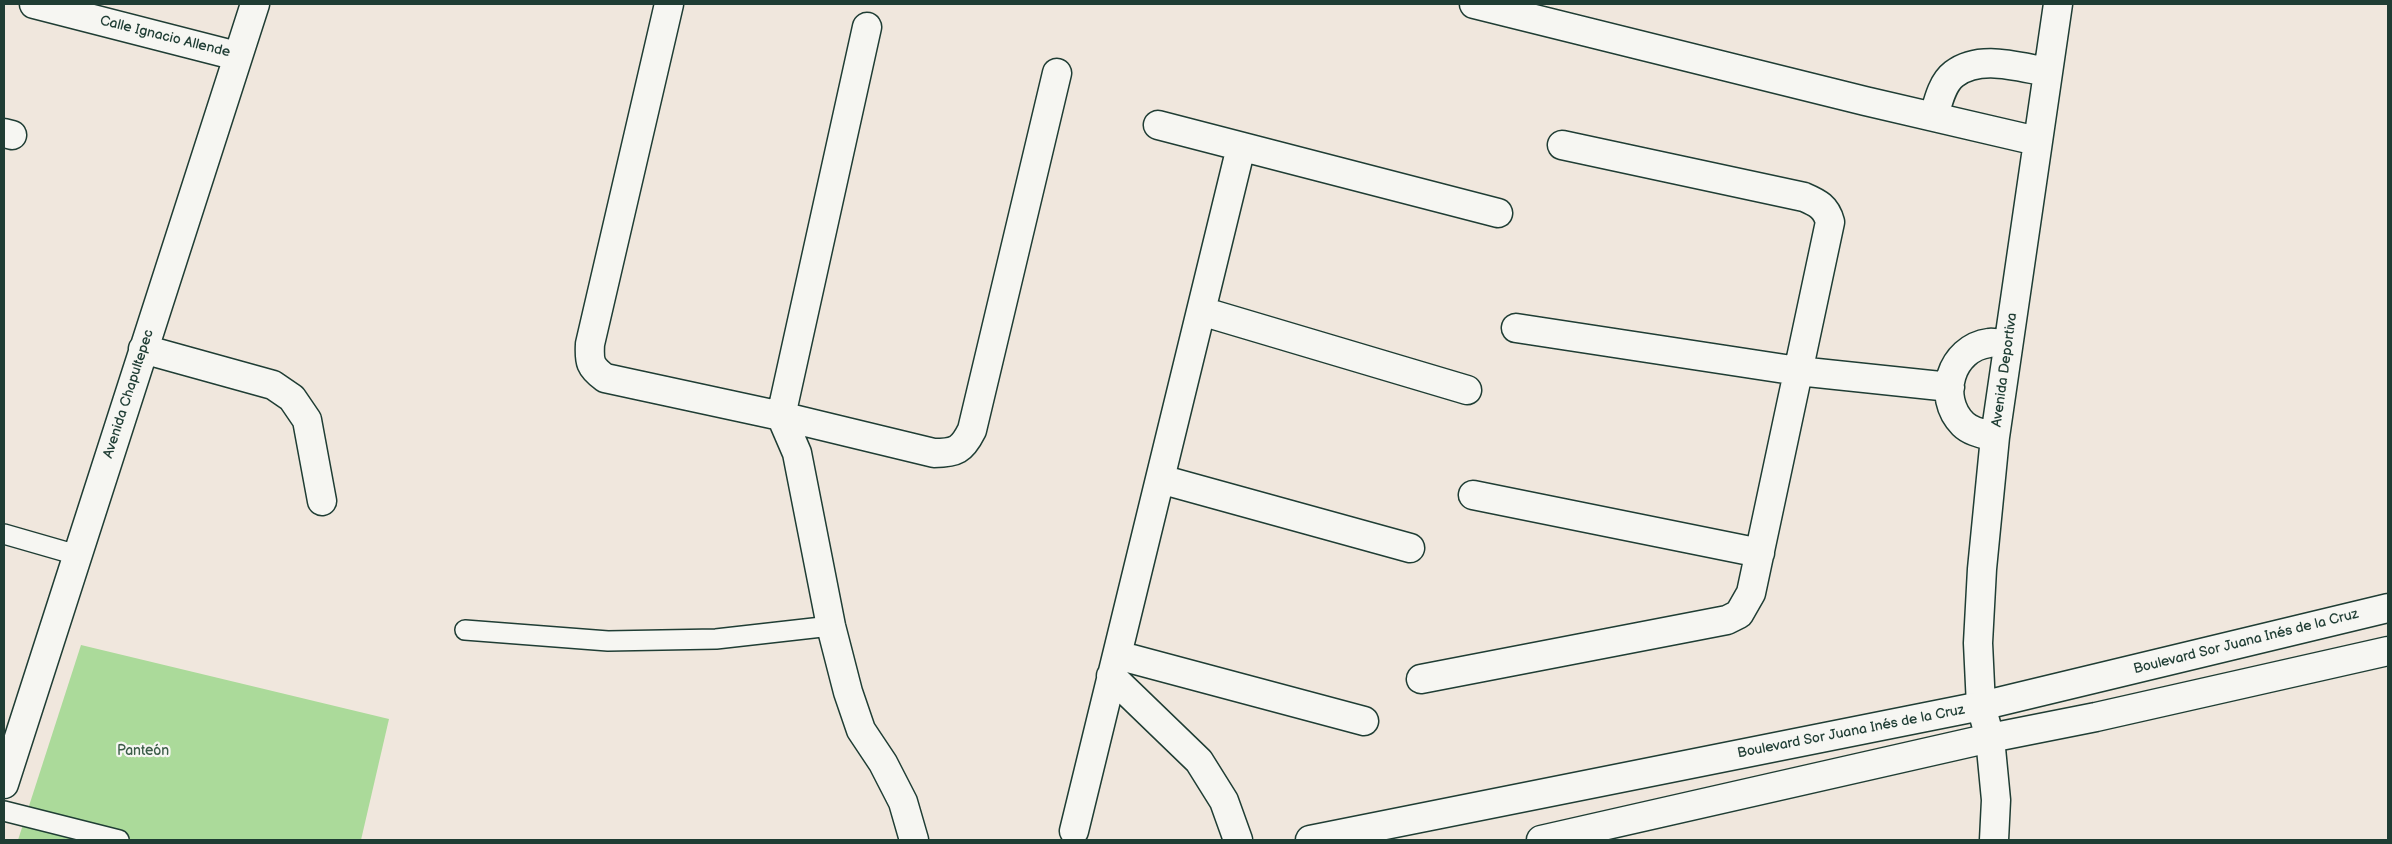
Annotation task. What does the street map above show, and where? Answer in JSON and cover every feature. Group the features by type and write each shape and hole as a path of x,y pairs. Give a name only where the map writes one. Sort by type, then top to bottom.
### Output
{"street":[{"name":"Calle Ignacio Allende","path":"34,4 237,56"},
{"name":"Avenida Chapultepec","path":"4,784 255,4"},
{"path":"669,4 590,344 589,358 594,370 605,378 781,416 934,452 951,453 965,444 972,430 1057,73"},
{"path":"1474,4 1865,101 2037,141"},
{"name":"Avenida Deportiva","path":"1994,840 1996,800 1990,738 1981,706 1978,643 1982,569 1995,437 2058,4"},
{"path":"867,27 781,416 797,453 832,626 848,692 861,730 883,763 903,802 914,840"},
{"path":"1934,116 1942,91 1953,75 1972,65 1996,63 2048,72"},
{"path":"1158,125 1498,214"},
{"path":"1421,679 1727,620 1739,614 1747,602 1760,552 1830,222 1827,211 1819,203 1804,197 1562,145"},
{"path":"1074,831 1241,147"},
{"path":"1201,311 1467,390"},
{"path":"1516,328 1798,371 1950,386"},
{"path":"1995,437 1964,425 1954,413 1950,399 1950,380 1955,365 1964,354 1975,347 1990,343 2008,346"},
{"path":"143,349 274,385 292,398 307,420 322,500"},
{"path":"1160,479 1410,548"},
{"path":"1474,495 1760,552"},
{"name":"Boulevard Sor Juana Inés de la Cruz","path":"1310,840 1981,706 2388,608"},
{"path":"1542,840 1990,738 2096,717 2388,651"},
{"path":"1114,666 1364,721"},
{"path":"1114,666 1199,761 1224,800 1238,840"}],"lane":[{"path":"4,534 77,555"},
{"path":"465,630 608,641 716,639 832,626"},
{"path":"4,811 119,840"}],"green space":[{"name":"Panteón","path":"81,645 389,719 361,840 18,840"}]}
